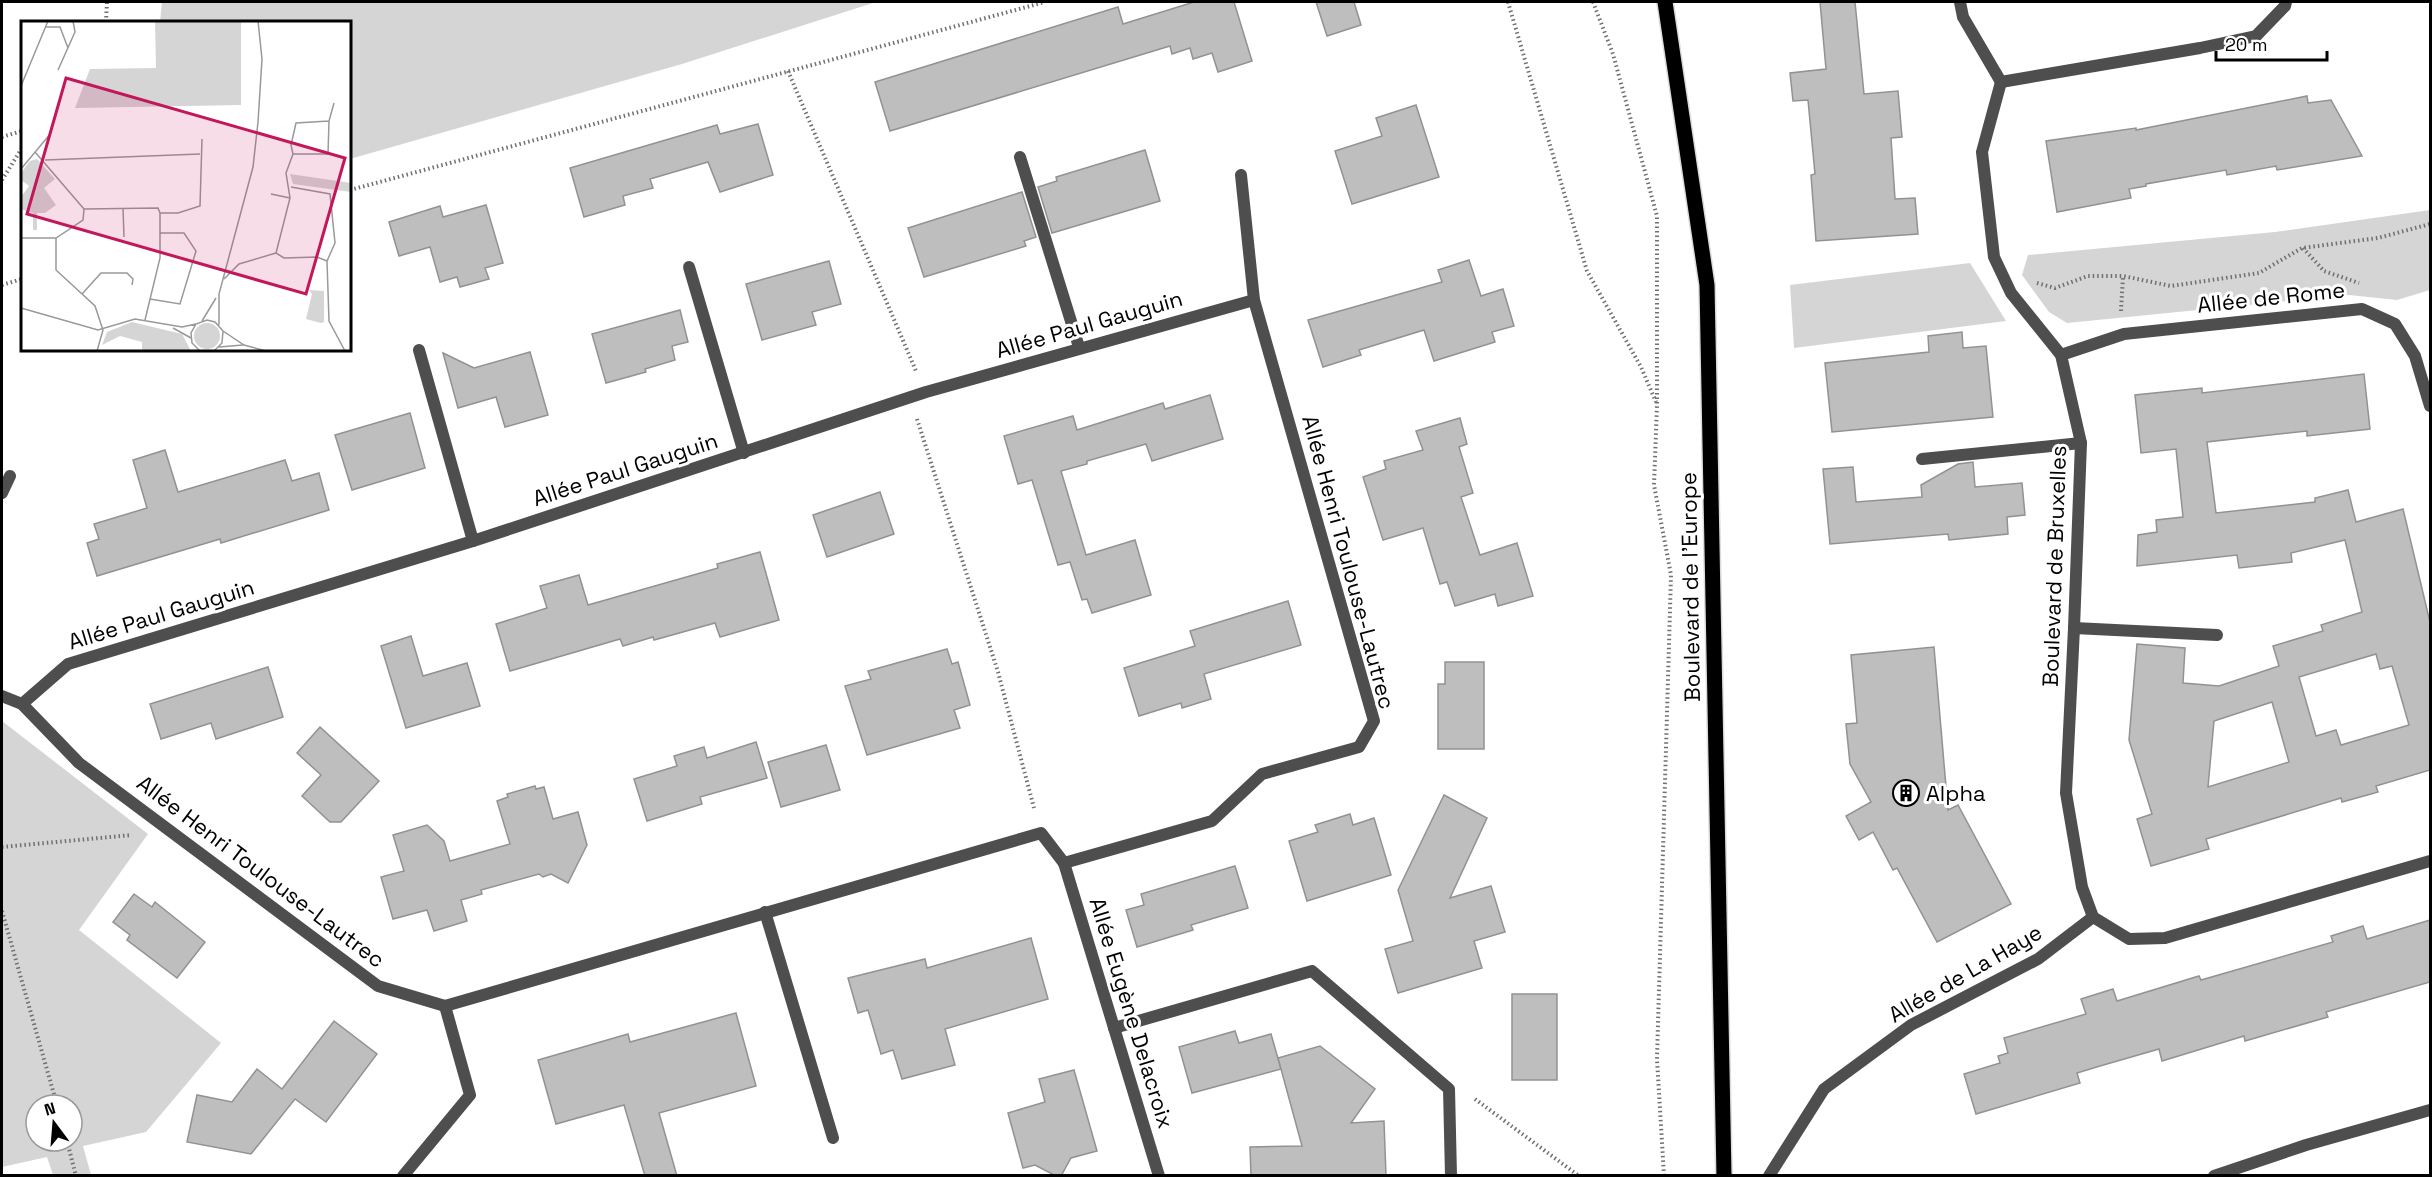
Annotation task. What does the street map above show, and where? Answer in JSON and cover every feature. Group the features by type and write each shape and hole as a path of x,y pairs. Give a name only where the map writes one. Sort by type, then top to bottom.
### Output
{"main road":[{"name":"Boulevard de l'Europe","path":"1665,2 1707,285 1724,1176"}],"street":[{"path":"1960,2 1963,17 2001,82 2200,48 2256,36 2285,6 2286,2"},
{"name":"Boulevard de Bruxelles","path":"2001,82 1982,152 1994,257 2011,293 2061,355 2081,443 2066,793 2082,887 2093,917"},
{"path":"1020,158 1079,347"},
{"name":"Allée Henri Toulouse-Lautrec","path":"1064,863 1212,821 1262,774 1359,747 1374,721 1254,300 1241,175"},
{"path":"689,267 744,453"},
{"name":"Allée Paul Gauguin","path":"22,704 68,664 473,540 926,392 1079,347 1254,300"},
{"name":"Allée de Rome","path":"2061,355 2124,334 2362,309 2395,324 2415,356 2430,406"},
{"path":"418,350 473,540"},
{"path":"1922,459 2081,443"},
{"path":"2,493 10,476"},
{"path":"2074,628 2217,635"},
{"name":"Allée Henri Toulouse-Lautrec","path":"2,696 22,704 79,763 171,829 378,986 445,1006"},
{"path":"403,1176 470,1095 445,1006 1041,833 1064,863"},
{"path":"2093,917 2129,939 2165,938 2430,861"},
{"name":"Allée Eugène Delacroix","path":"1064,863 1159,1176"},
{"path":"765,912 833,1137"},
{"name":"Allée de La Haye","path":"1769,1176 1824,1089 1911,1025 2038,959 2093,917"},
{"path":"1114,1028 1312,971 1449,1089 1451,1176"},
{"path":"2214,1176 2306,1145 2430,1110"}],"path":[{"path":"106,2 106,21"},
{"path":"351,190 1045,2"},
{"path":"1508,2 1587,271 1641,367 1657,405"},
{"path":"1593,2 1613,54 1657,216 1657,405 1654,485 1671,576 1657,1059 1664,1176"},
{"path":"788,71 926,392"},
{"path":"2,136 21,131"},
{"path":"2,180 21,150"},
{"path":"2031,274 2038,284 2055,288 2088,276 2123,276 2171,286 2259,273 2302,248 2378,238 2430,224"},
{"path":"2123,276 2121,319 2124,334"},
{"path":"2,285 21,279"},
{"path":"911,398 998,672 1041,833"},
{"path":"2,847 58,840 148,834 171,829"},
{"path":"2,911 54,1093"},
{"path":"1449,1089 1466,1092 1579,1176"},
{"path":"70,1153 76,1176"}],"shaded area":[{"path":"162,2 876,2 682,64 351,159 351,21 160,21"},
{"path":"2430,210 2430,290 2397,300 2349,295 2067,323 2049,312 2022,275 2028,255 2275,232"},
{"path":"1970,263 2006,321 1794,348 1790,285"},
{"path":"2,721 148,834 79,930 221,1043 146,1132 84,1146 84,1093 24,1093 24,1153 84,1153 84,1150 91,1175 53,1175 47,1157 2,1167"}],"building":[{"path":"1194,2 1234,2 1252,61 1218,72 1212,53 1193,59 1190,48 1172,54 1170,46 890,131 875,82 1118,7 1123,24"},
{"path":"1316,2 1354,2 1361,25 1327,36"},
{"path":"1820,2 1855,2 1864,94 1898,91 1902,137 1891,138 1895,199 1915,198 1918,234 1816,241 1811,175 1815,174 1808,100 1793,101 1790,73 1826,69"},
{"path":"2307,96 2308,103 2331,100 2362,156 2277,170 2276,166 2227,175 2226,170 2146,184 2146,186 2129,189 2131,198 2057,212 2046,141 2136,128 2136,130"},
{"path":"1416,105 1439,177 1352,204 1335,151 1382,136 1376,118"},
{"path":"758,124 773,175 720,192 708,162 650,179 653,188 623,196 625,205 584,217 570,168 717,125 720,134"},
{"path":"1145,150 1160,201 1052,233 1038,187 1057,181 1056,177"},
{"path":"1022,192 1036,237 1024,241 1026,246 924,277 908,228"},
{"path":"486,205 503,263 485,268 489,279 460,287 457,277 440,282 430,247 399,256 389,222 440,206 443,217"},
{"path":"1469,260 1481,296 1503,289 1514,326 1492,332 1495,342 1434,361 1424,330 1359,350 1361,355 1323,367 1308,320 1442,282 1438,270"},
{"path":"829,261 841,304 812,312 816,325 762,340 746,284"},
{"path":"680,310 688,342 672,346 675,360 645,369 646,372 606,383 592,334"},
{"path":"1962,332 1963,348 1986,346 1993,417 1832,432 1825,363 1929,352 1928,336"},
{"path":"530,352 548,415 505,427 496,397 458,408 443,353 474,368"},
{"path":"2364,374 2370,429 2307,436 2307,431 2207,442 2216,513 2315,502 2315,498 2348,490 2356,522 2403,509 2430,622 2430,770 2376,786 2378,792 2342,802 2341,798 2206,839 2209,849 2151,866 2137,819 2152,814 2129,740 2137,644 2185,648 2183,683 2219,686 2279,666 2273,646 2323,631 2321,625 2362,612 2345,540 2291,553 2292,562 2239,568 2237,555 2137,566 2138,535 2157,532 2156,520 2183,517 2176,449 2141,453 2135,395 2202,388 2202,393","holes":["2376,654 2380,669 2392,666 2409,725 2341,745 2336,730 2316,736 2299,677","2272,702 2289,762 2208,787 2214,721"]},
{"path":"1210,395 1223,439 1152,461 1146,444 1061,471 1086,555 1135,540 1151,595 1092,613 1087,599 1082,600 1070,562 1058,565 1032,480 1018,484 1004,436 1073,416 1077,430 1163,403 1165,409"},
{"path":"410,413 425,468 352,490 335,435"},
{"path":"1460,418 1467,444 1459,447 1473,493 1461,497 1480,555 1517,543 1533,596 1498,606 1495,594 1455,606 1447,582 1440,584 1423,528 1383,540 1363,477 1386,469 1384,461 1423,450 1416,431"},
{"path":"165,450 178,492 285,460 292,481 319,473 329,510 221,543 220,539 97,576 87,543 99,539 94,524 147,508 133,460"},
{"path":"1973,462 1975,487 2022,483 2025,515 2007,517 2008,534 1949,540 1948,534 1830,544 1823,469 1853,467 1856,502 1922,497 1921,485 1958,464"},
{"path":"880,492 894,534 827,557 813,515"},
{"path":"760,552 779,620 720,637 715,623 623,646 620,639 510,671 496,624 547,608 540,586 579,575 588,605 718,568 717,564"},
{"path":"1288,601 1301,645 1204,674 1211,699 1182,708 1181,703 1139,716 1124,668 1195,646 1190,631"},
{"path":"411,636 423,676 467,663 480,706 406,728 381,646"},
{"name":"Alpha","path":"1934,647 1948,810 1958,805 2011,904 1937,942 1897,868 1893,870 1873,832 1859,840 1846,816 1871,802 1850,764 1846,724 1857,723 1851,655"},
{"path":"947,649 952,664 958,662 970,705 954,710 960,728 867,755 845,686 871,679 868,671"},
{"path":"1445,662 1484,662 1484,749 1438,749 1438,684 1445,684"},
{"path":"268,667 283,717 216,739 211,723 161,739 150,704"},
{"path":"320,727 379,781 341,822 330,822 302,796 321,775 297,753"},
{"path":"756,742 767,778 700,797 702,804 647,821 634,779 677,766 674,756 704,747 707,758"},
{"path":"826,745 840,790 781,807 768,762"},
{"path":"535,786 536,789 544,787 553,819 578,812 587,845 568,883 551,874 543,877 539,874 481,890 482,894 461,900 467,921 434,931 427,910 393,919 381,877 404,871 393,835 427,825 444,841 450,861 510,844 497,801 508,797 507,794"},
{"path":"1444,795 1487,818 1450,898 1491,886 1505,932 1474,941 1482,968 1398,993 1385,949 1413,941 1398,890"},
{"path":"1350,814 1353,825 1374,818 1391,875 1307,901 1289,841 1318,832 1315,825"},
{"path":"1235,866 1248,908 1191,925 1193,930 1137,947 1126,910 1144,905 1141,894"},
{"path":"134,894 152,907 155,902 205,942 177,978 127,940 130,935 113,922"},
{"path":"2430,920 2430,982 2326,1012 2328,1017 2245,1041 2244,1036 2162,1061 2159,1049 2100,1066 2077,1073 2080,1083 1976,1114 1964,1074 2000,1063 1998,1056 2008,1053 2004,1038 2086,1014 2081,999 2113,989 2117,1001 2199,976 2201,980 2333,942 2331,936 2363,926 2367,939"},
{"path":"1031,938 1048,999 945,1029 955,1065 902,1079 893,1050 881,1054 868,1010 858,1013 848,978 925,959 927,968"},
{"path":"1512,994 1557,994 1557,1080 1512,1080"},
{"path":"736,1013 756,1086 659,1113 677,1176 645,1176 624,1105 556,1124 538,1060 628,1034 630,1042"},
{"path":"334,1021 377,1054 326,1122 295,1099 251,1154 187,1142 197,1095 232,1102 257,1069 282,1089"},
{"path":"1235,1031 1239,1043 1271,1034 1281,1069 1192,1093 1179,1047"},
{"path":"1320,1046 1375,1089 1351,1123 1384,1121 1386,1176 1251,1176 1250,1147 1302,1146 1278,1058"},
{"path":"1074,1070 1097,1151 1071,1158 1061,1176 1056,1176 1035,1165 1023,1168 1008,1113 1045,1102 1039,1079"}],"place":[{"name":"Alpha","path":"1906,793"}]}
